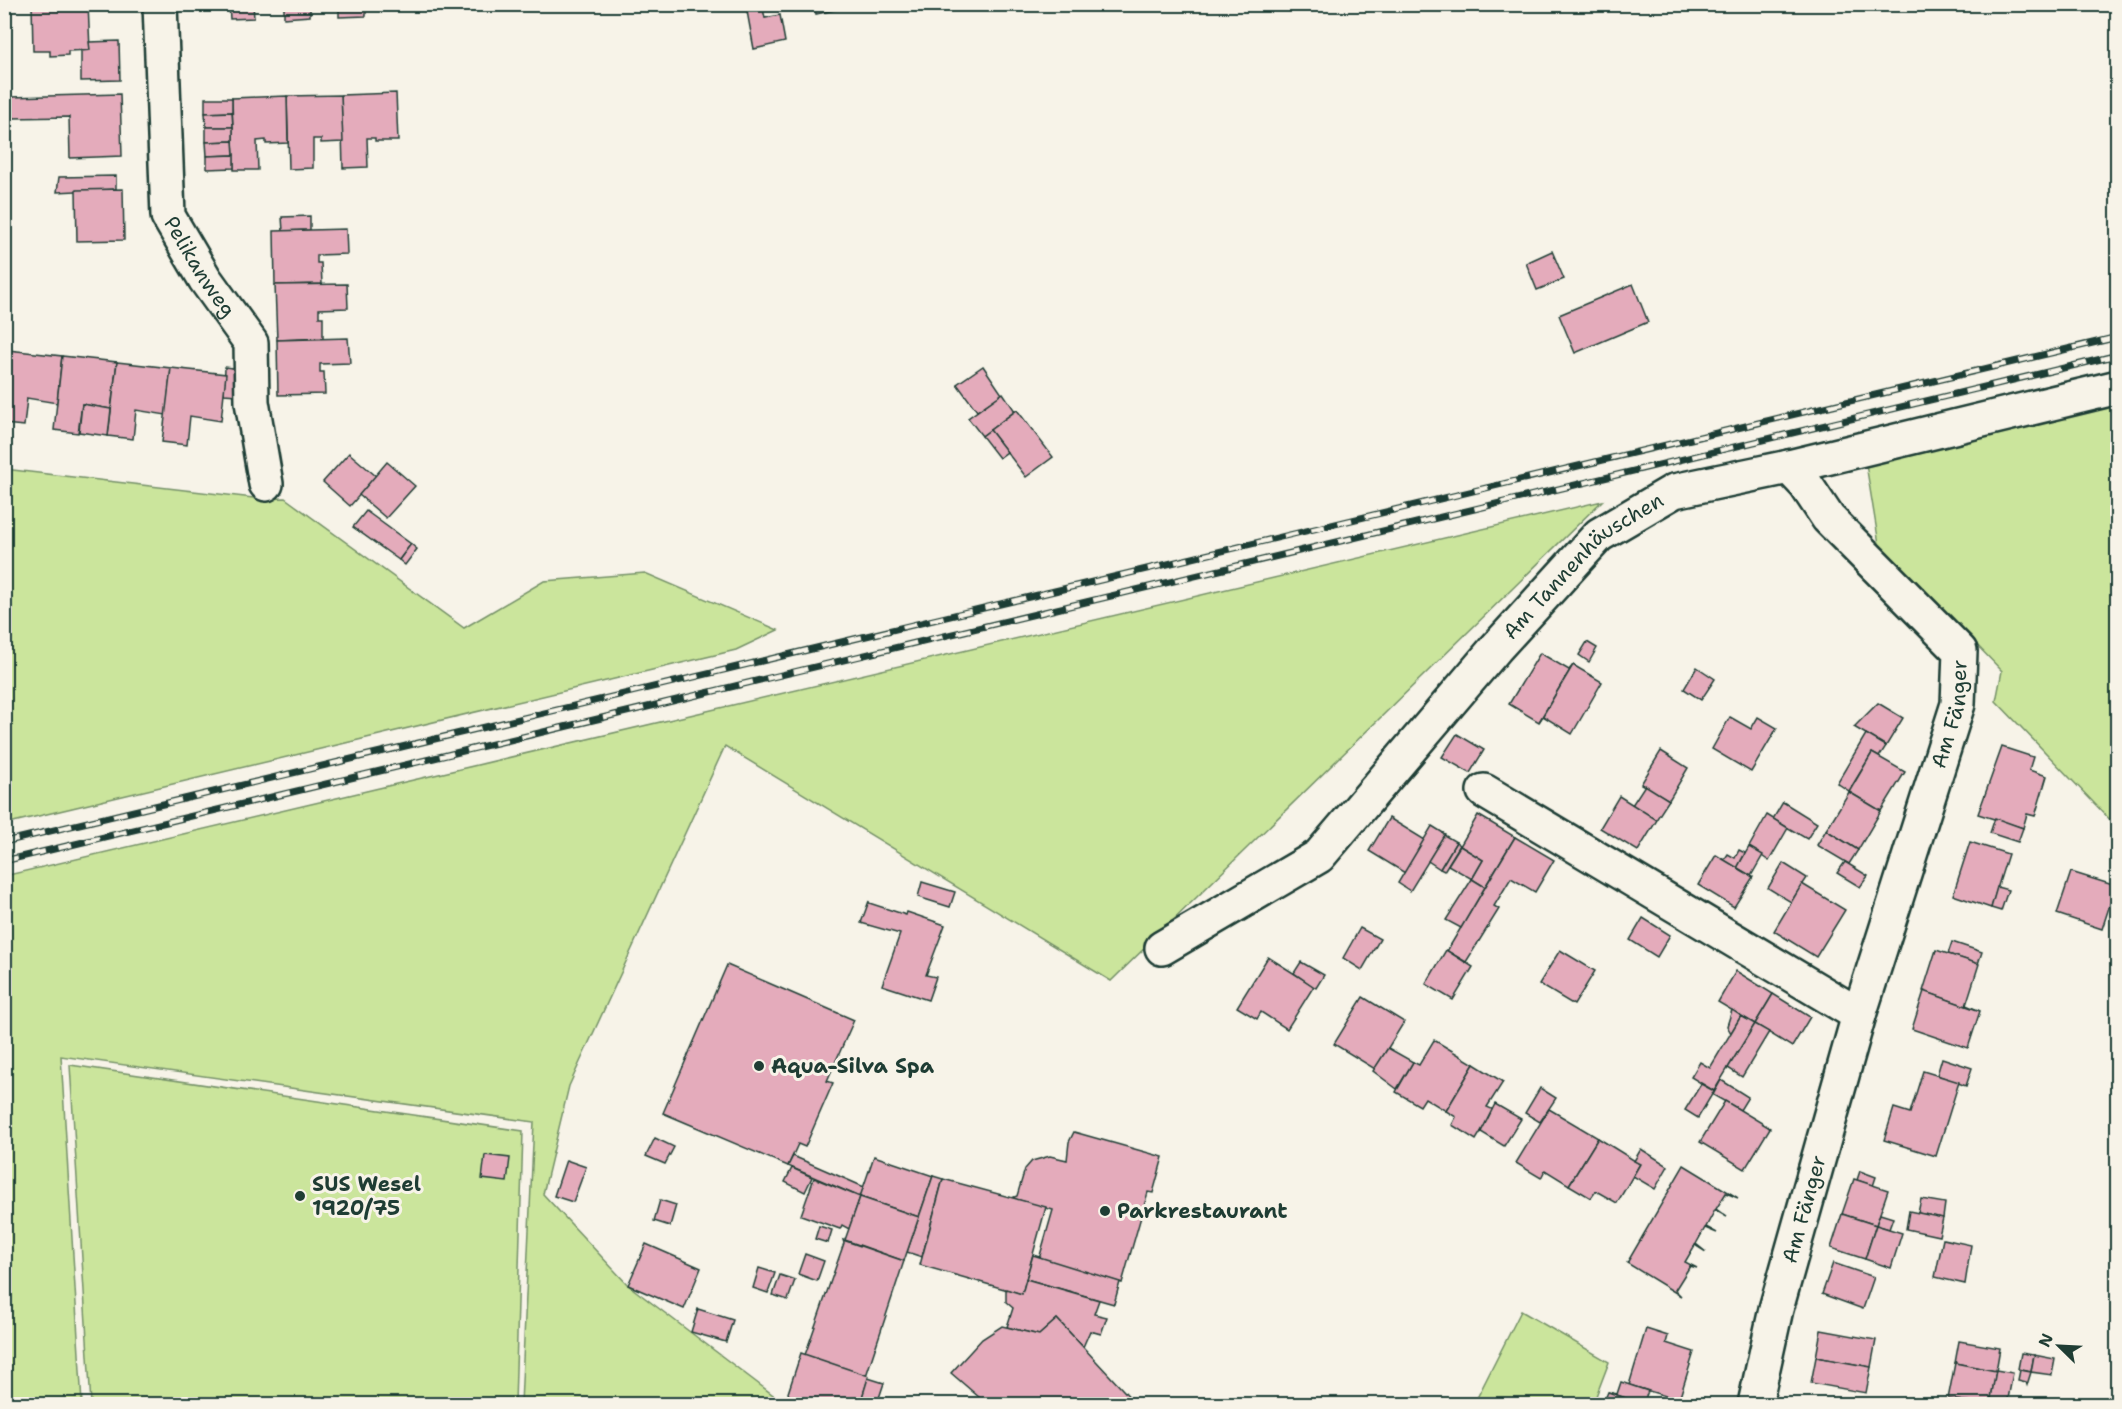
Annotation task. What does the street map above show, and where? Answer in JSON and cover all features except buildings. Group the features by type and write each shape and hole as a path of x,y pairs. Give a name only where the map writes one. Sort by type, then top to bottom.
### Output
{"street":[{"name":"Pelikanweg","path":"160,4 168,216 206,279 251,343 252,402 266,484"},
{"name":"Am Tannenhäuschen","path":"1162,948 1319,856 1496,648 1599,535 1674,491 1788,467 2118,387"},
{"name":"Am Fänger","path":"1755,1404 1766,1365 1776,1309 1859,1015 1958,704 1960,651 1828,518 1806,485 1788,467"},
{"path":"1484,791 1859,1015"}],"green space":[{"path":"2117,398 2117,827 1996,701 2002,671 1879,544 1865,458"},
{"path":"4,469 262,499 285,498 464,628 544,581 645,573 778,630 736,650 5,824"},
{"path":"1602,501 1111,981 725,746 569,1086 543,1194 628,1285 785,1404 521,1404 534,1122 61,1056 82,1404 5,1404 4,876"},
{"name":"SUS Wesel 1920/75","path":"70,1065 523,1131 515,1404 91,1404"},
{"path":"1521,1311 1609,1362 1593,1404 1474,1404"}],"railway":[{"path":"4,842 2118,337"},
{"path":"4,861 2118,355"}],"place":[{"name":"Aqua-Silva Spa","path":"759,1066"},
{"name":"SUS Wesel 1920/75","path":"300,1196"},
{"name":"Parkrestaurant","path":"1105,1211"}]}
